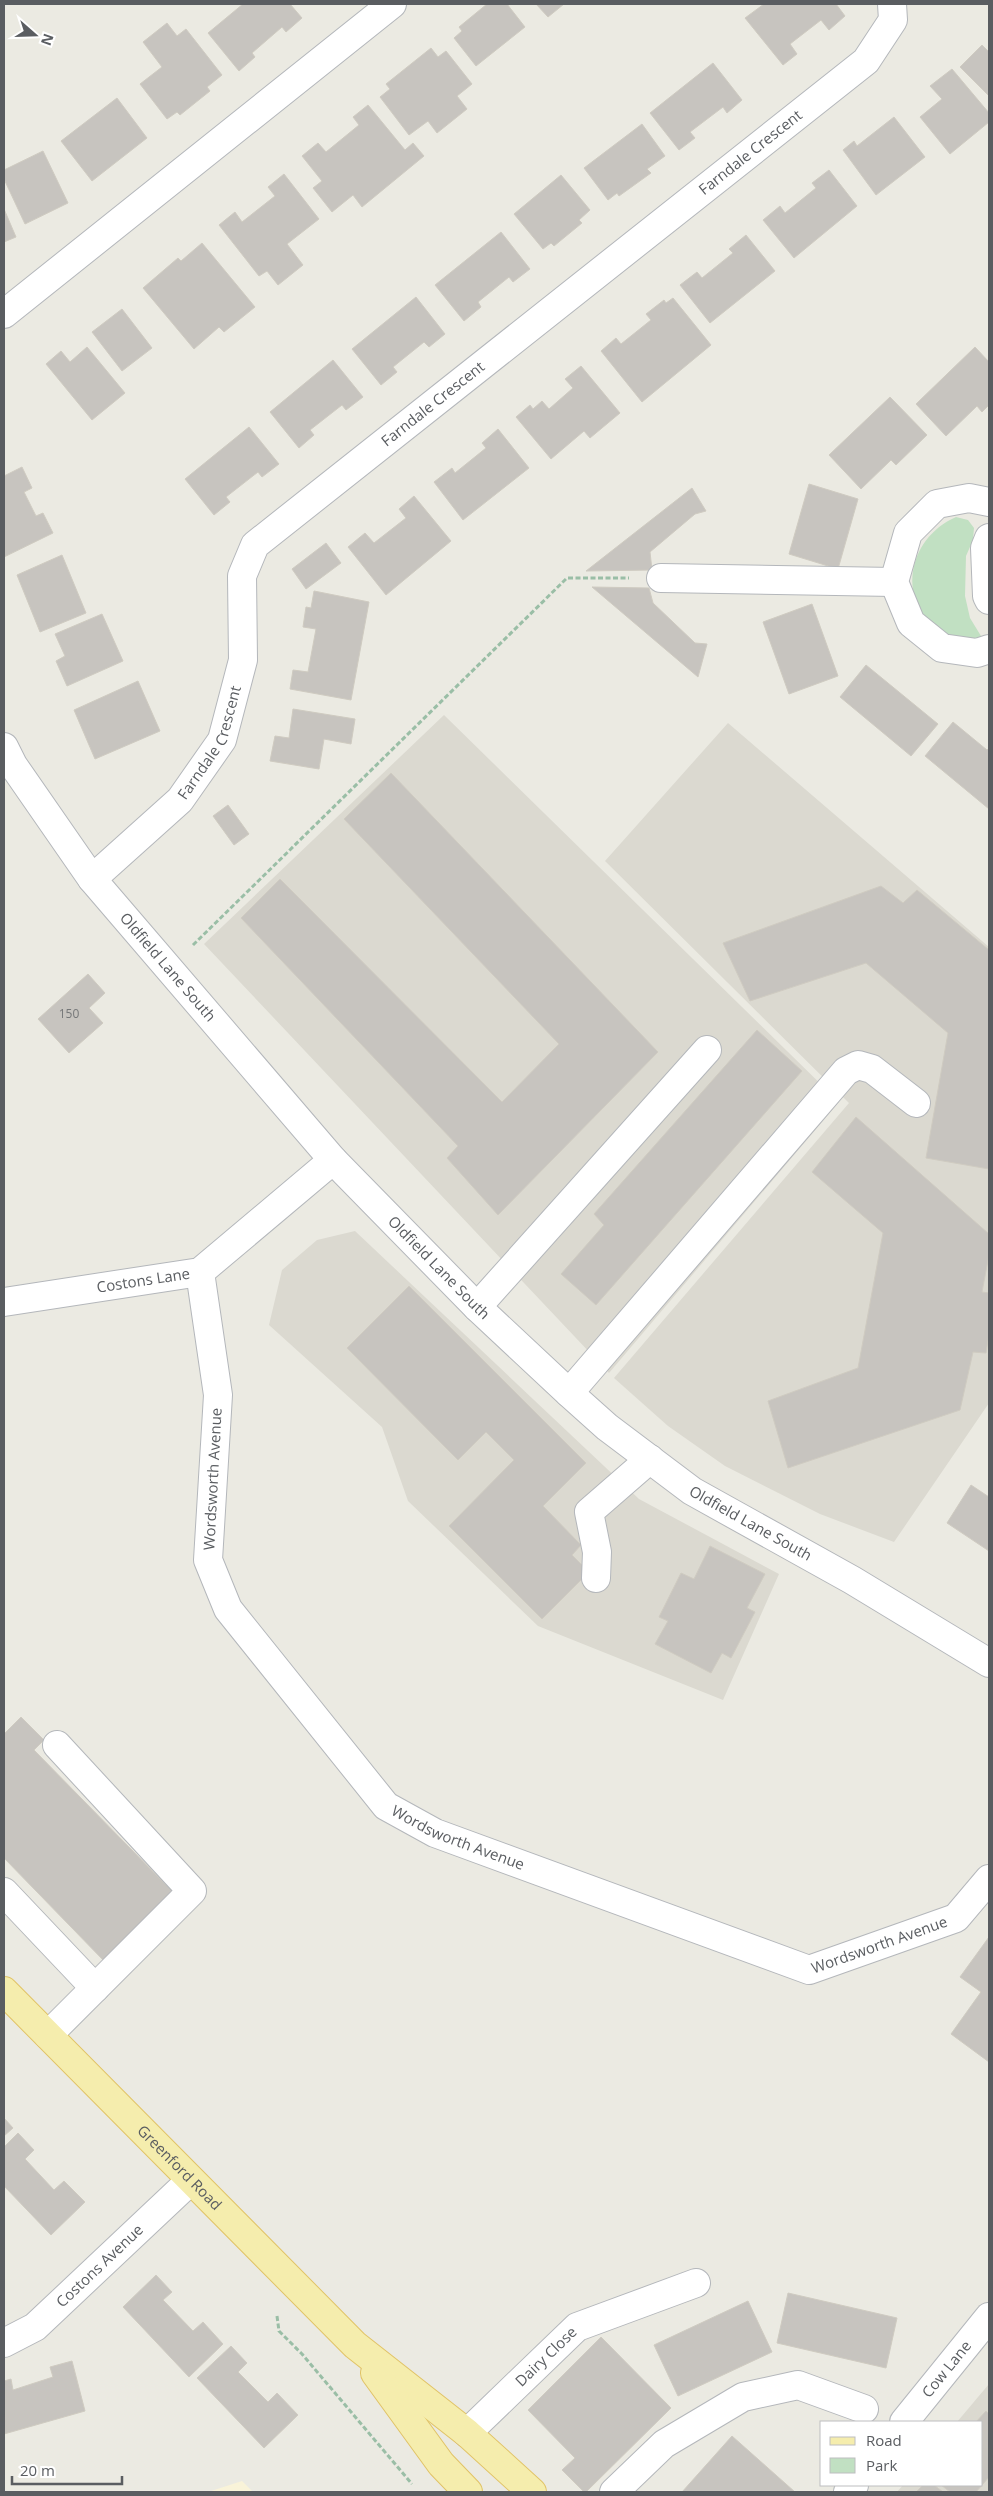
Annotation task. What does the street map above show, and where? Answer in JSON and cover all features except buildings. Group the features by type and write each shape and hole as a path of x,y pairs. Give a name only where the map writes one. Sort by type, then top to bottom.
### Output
{"main road":[{"name":"Greenford Road","path":"4,1991 190,2181 355,2345 467,2433 532,2492"},
{"name":"Greenford Road","path":"355,2345 441,2464 468,2492"}],"street":[{"path":"4,314 392,4"},
{"name":"Farndale Crescent","path":"92,879 180,800 222,740 243,660 242,576 255,545 866,62 893,20 892,4"},
{"path":"989,502 969,498 937,504 908,534 894,582 912,623 942,648 977,653 989,649"},
{"path":"989,538 985,548 987,596 989,600"},
{"path":"661,578 894,582"},
{"name":"Oldfield Lane South","path":"4,747 13,765 92,879 333,1160 477,1307 607,1427 692,1491 852,1580 989,1663"},
{"path":"477,1307 707,1050"},
{"path":"570,1393 846,1071 858,1065 872,1069 916,1103"},
{"name":"Costons Lane","path":"4,1302 200,1272 333,1160"},
{"name":"Wordsworth Avenue","path":"200,1272 218,1395 208,1560 228,1609 386,1806 435,1833 809,1970 956,1918 989,1879"},
{"path":"596,1578 597,1552 589,1512 650,1459"},
{"path":"48,2036 192,1891 57,1745"},
{"path":"4,1892 95,1988"},
{"name":"Costons Avenue","path":"4,2343 35,2327 190,2181"},
{"name":"Dairy Close","path":"467,2433 577,2327 696,2283"},
{"name":"Cow Lane","path":"905,2421 989,2317"},
{"path":"614,2492 664,2444 743,2397 798,2385 864,2409"}],"path":[{"path":"170,968 567,578 661,578"},
{"path":"279,2331 302,2354 413,2485"}],"shaded area":[{"path":"444,715 839,1102 609,1373 204,944"},
{"path":"728,723 989,947 989,1403 894,1542 820,1514 725,1466 668,1426 614,1378 849,1103 605,861"},
{"path":"355,1231 639,1499 779,1574 723,1700 538,1626 408,1501 382,1427 269,1325 282,1270 317,1240"},
{"path":"989,2384 989,2492 897,2492 902,2486 983,2486 983,2421 958,2421"},
{"path":"242,2481 253,2492 208,2492"}],"green space":[{"path":"956,517 968,520 974,528 973,540 966,556 965,596 970,618 981,636 976,645 963,644 944,634 928,621 918,606 913,590 913,572 917,556 926,540 939,527"}]}
